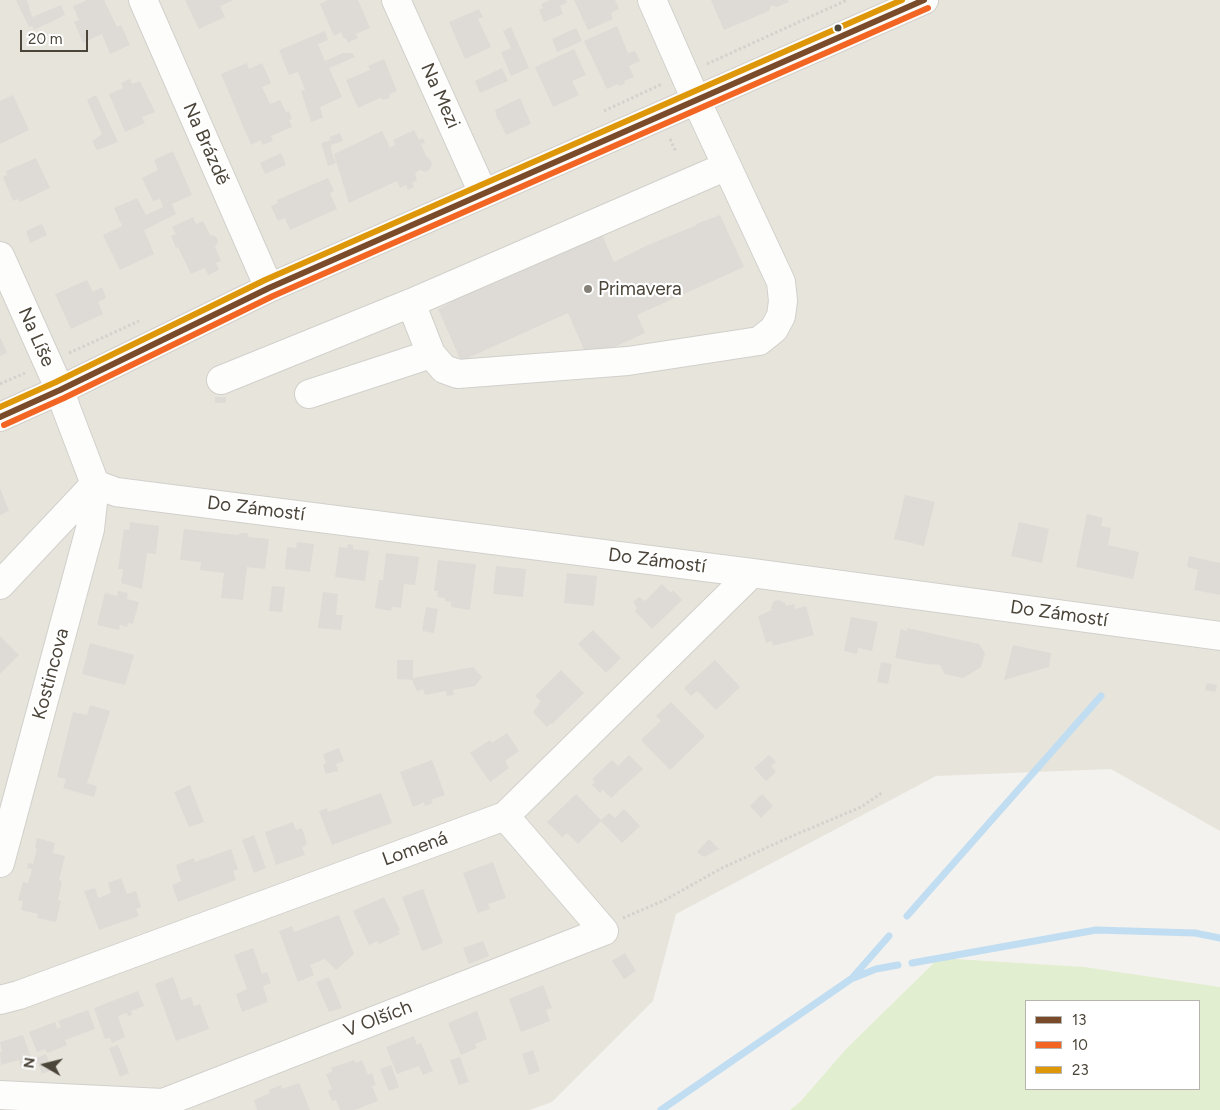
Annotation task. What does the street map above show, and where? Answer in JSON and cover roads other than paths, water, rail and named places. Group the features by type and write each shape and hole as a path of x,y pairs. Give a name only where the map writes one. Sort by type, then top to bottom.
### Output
{"street":[{"name":"Na Brázdě","path":"143,0 269,288"},
{"name":"Na Mezi","path":"396,0 484,193"},
{"path":"411,303 431,354 444,369 458,374 628,361 759,341 774,329 781,316 783,301 781,282 696,100 652,0"},
{"path":"0,417 60,390 269,288 924,0"},
{"path":"221,380 411,303 727,166"},
{"name":"Na Líše","path":"0,256 60,390 95,484"},
{"path":"309,394 431,354"},
{"path":"0,585 95,484"},
{"name":"Do Zámostí","path":"95,484 116,492 752,573 1220,636"},
{"name":"Kostincova","path":"0,863 90,529 95,484"},
{"name":"Lomená","path":"0,1000 28,992 505,816 752,573"},
{"name":"V Olších","path":"0,1095 163,1103 604,931 505,816"}],"waterway":[{"path":"907,916 1101,696"},
{"path":"912,963 1096,930 1195,933 1220,938"},
{"path":"853,977 889,936"},
{"path":"661,1110 851,979 876,969 898,965"}],"place":[{"name":"Primavera","path":"588,289"}]}
